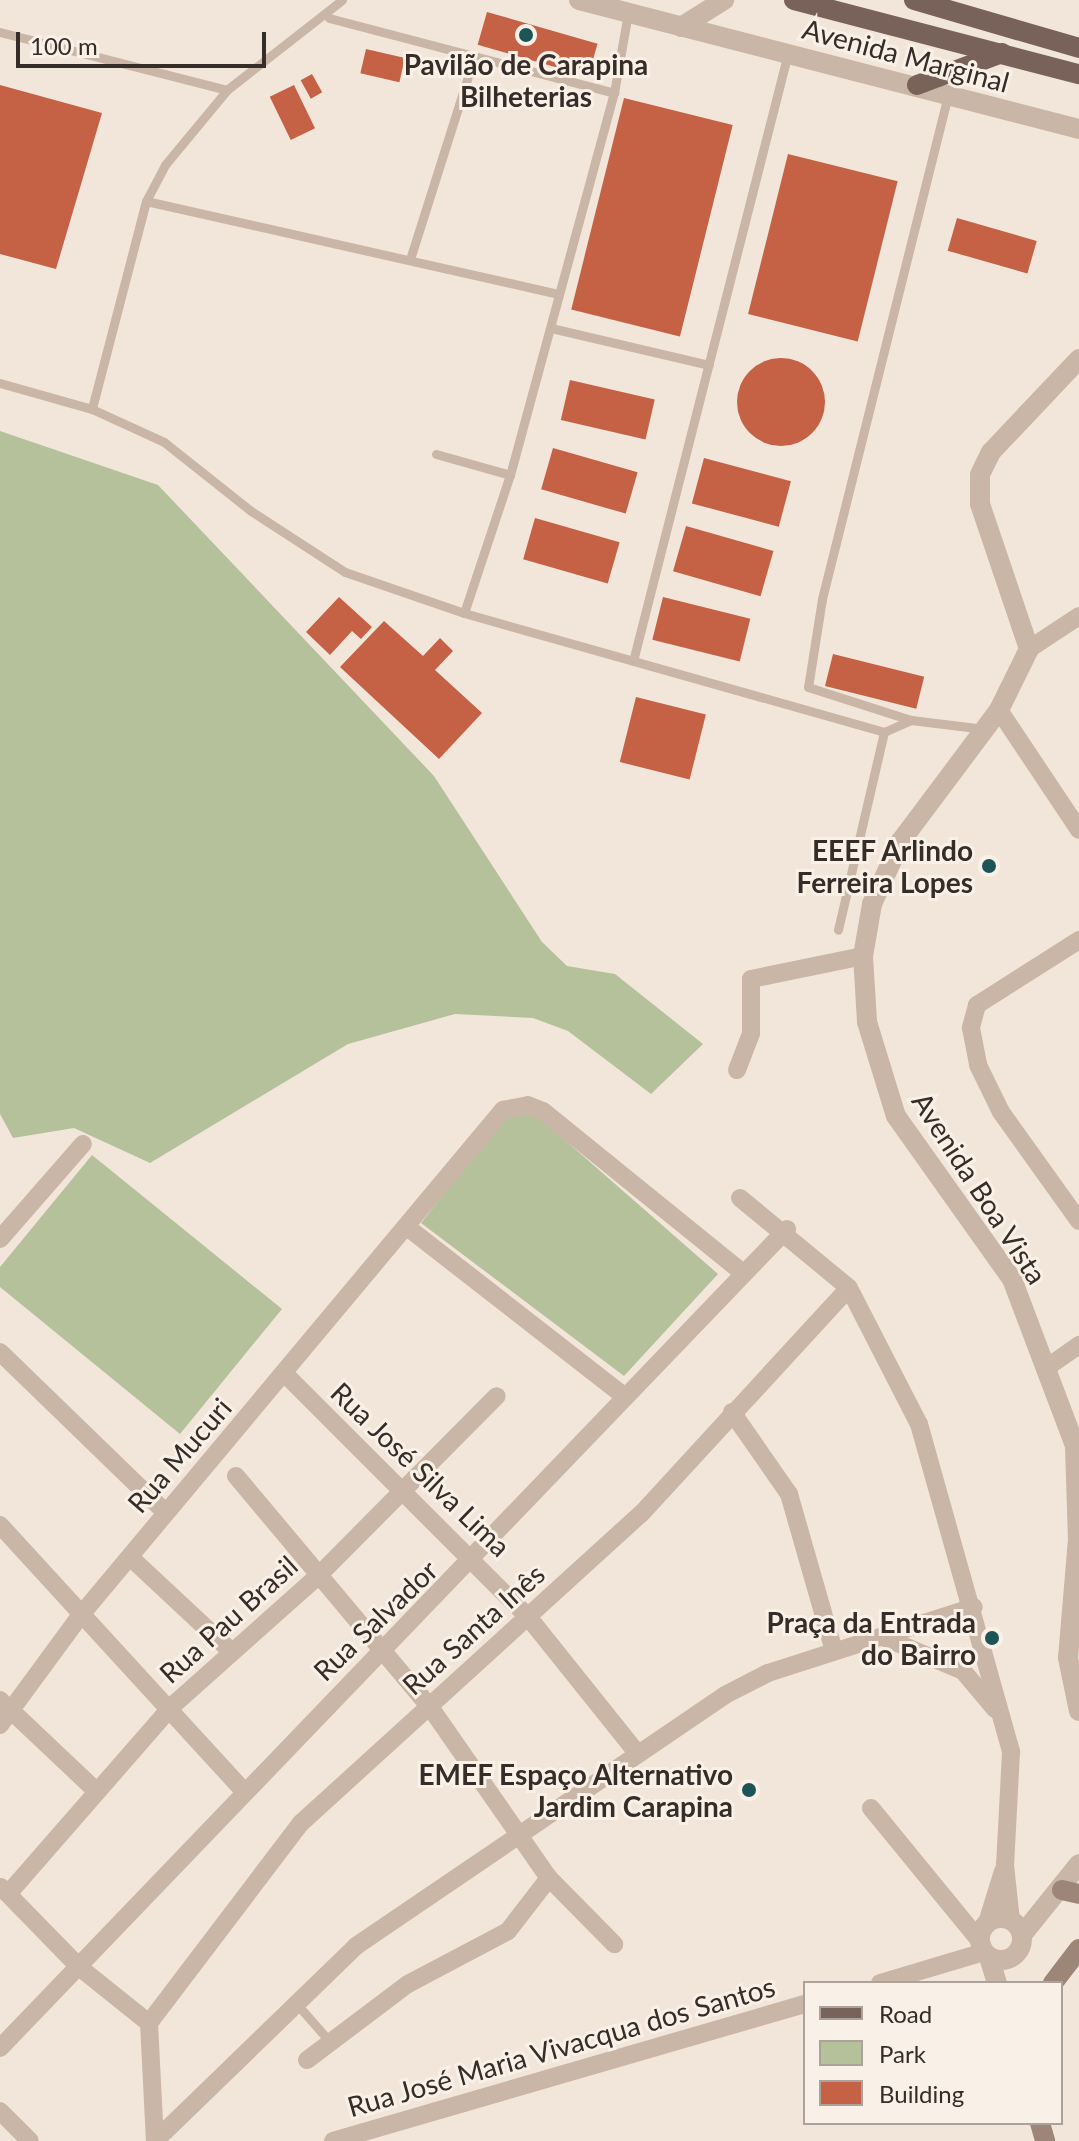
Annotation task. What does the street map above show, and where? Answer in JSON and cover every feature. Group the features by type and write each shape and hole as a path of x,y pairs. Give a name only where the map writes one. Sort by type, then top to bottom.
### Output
{"main road":[{"path":"794,0 1079,74"},
{"path":"914,0 1079,48"},
{"path":"917,85 1002,53"},
{"path":"1055,1981 1079,1949"}],"street":[{"name":"Avenida Marginal","path":"579,0 1079,129"},
{"path":"681,27 724,0"},
{"path":"1079,359 991,452 980,475 980,504 1029,649 1079,616"},
{"name":"Avenida Boa Vista","path":"1029,649 999,710 901,841 872,904 863,956 867,1022 896,1116 1012,1279 1072,1418 1078,1479 1068,1626 1079,1711"},
{"path":"999,710 1079,830"},
{"path":"1063,807 1079,796"},
{"path":"1079,940 977,1005 971,1028 978,1065 1001,1112 1079,1221"},
{"path":"737,1070 751,1033 751,979 863,956"},
{"name":"Rua Mucuri","path":"4,1712 165,1512 407,1227 475,1135 503,1110 528,1105 743,1273"},
{"path":"0,1239 83,1144"},
{"path":"740,1198 787,1229 849,1288 919,1424 974,1607 1003,1721 1013,1793 1005,1865 985,1943 996,1981"},
{"path":"407,1227 623,1395"},
{"name":"Rua Salvador","path":"0,2048 243,1790 473,1563 623,1395 787,1229"},
{"name":"Rua Santa Inês","path":"149,2023 301,1823 641,1514 849,1288"},
{"path":"1049,1366 1079,1345"},
{"path":"0,1352 165,1512"},
{"name":"Rua José Silva Lima","path":"285,1374 400,1493 529,1618 638,1754"},
{"name":"Rua Pau Brasil","path":"4,1890 171,1707 319,1575 497,1396"},
{"path":"732,1412 789,1494 834,1651"},
{"path":"236,1476 430,1707 549,1878 614,1944"},
{"path":"0,1525 80,1616 171,1707 243,1790"},
{"path":"130,1557 232,1652"},
{"path":"155,2141 356,1946 725,1695 834,1651 974,1607"},
{"path":"883,1637 963,1671 1003,1721"},
{"path":"4,1712 94,1789"},
{"path":"871,1808 985,1943 1013,1957 1016,1927 1005,1865"},
{"path":"885,1981 985,1943 1016,1927 1070,1892 1079,1864"},
{"path":"307,2060 408,1984 508,1931 549,1878"},
{"path":"4,1890 79,1967 149,2023 155,2141"},
{"name":"Rua José Maria Vivacqua dos Santos","path":"333,2141 803,2005"},
{"path":"0,2111 30,2141"}],"lane":[{"path":"92,409 146,201 183,140 227,90 329,18 342,0"},
{"path":"464,613 510,475 551,328 614,93 628,13"},
{"path":"329,18 614,93"},
{"path":"0,32 227,90"},
{"path":"633,661 788,53"},
{"path":"411,256 474,57"},
{"path":"948,95 822,599 808,687 911,720 984,729"},
{"path":"146,201 411,256 558,294"},
{"path":"551,328 709,365"},
{"path":"0,383 92,409 164,442 251,511 345,572 464,613 884,732 911,720"},
{"path":"436,454 510,475"},
{"path":"838,930 884,732"},
{"path":"295,2002 331,2043"}],"green space":[{"path":"0,431 158,485 434,776 542,942 567,966 615,974 703,1044 651,1094 568,1031 533,1018 455,1014 348,1044 150,1163 74,1128 13,1138 0,1114"},
{"path":"518,1099 718,1274 624,1376 421,1223"},
{"path":"92,1155 282,1309 180,1434 0,1287 0,1267"}],"building":[{"name":"Pavilão de Carapina Bilheterias","path":"487,12 598,44 588,76 478,45"},
{"path":"366,49 405,58 399,82 360,73"},
{"path":"312,74 322,92 311,99 301,80"},
{"path":"0,85 102,113 56,269 0,254"},
{"path":"294,85 315,128 291,140 270,97"},
{"path":"624,98 733,125 680,337 571,310"},
{"path":"788,154 898,181 858,341 748,314"},
{"path":"957,218 1037,241 1027,274 948,251"},
{"path":"772,358 790,358 806,365 818,377 825,393 825,411 818,427 806,439 790,446 772,446 756,439 744,427 737,411 737,393 744,377 756,365"},
{"path":"570,380 655,400 646,440 561,420"},
{"path":"553,448 638,472 626,514 541,489"},
{"path":"704,458 791,481 779,527 692,503"},
{"path":"535,518 620,542 608,584 523,559"},
{"path":"686,526 773,551 761,596 673,571"},
{"path":"339,597 372,627 361,639 352,631 330,655 306,632"},
{"path":"663,597 750,619 740,661 652,640"},
{"path":"384,621 423,656 440,638 453,651 435,670 482,713 439,759 340,667"},
{"path":"833,654 924,677 916,709 825,686"},
{"path":"636,697 706,714 690,779 620,762"}],"place":[{"name":"Pavilão de Carapina Bilheterias","path":"526,35"},
{"name":"EEEF Arlindo Ferreira Lopes","path":"989,866"},
{"name":"Praça da Entrada do Bairro","path":"992,1638"},
{"name":"EMEF Espaço Alternativo Jardim Carapina","path":"749,1790"}]}
